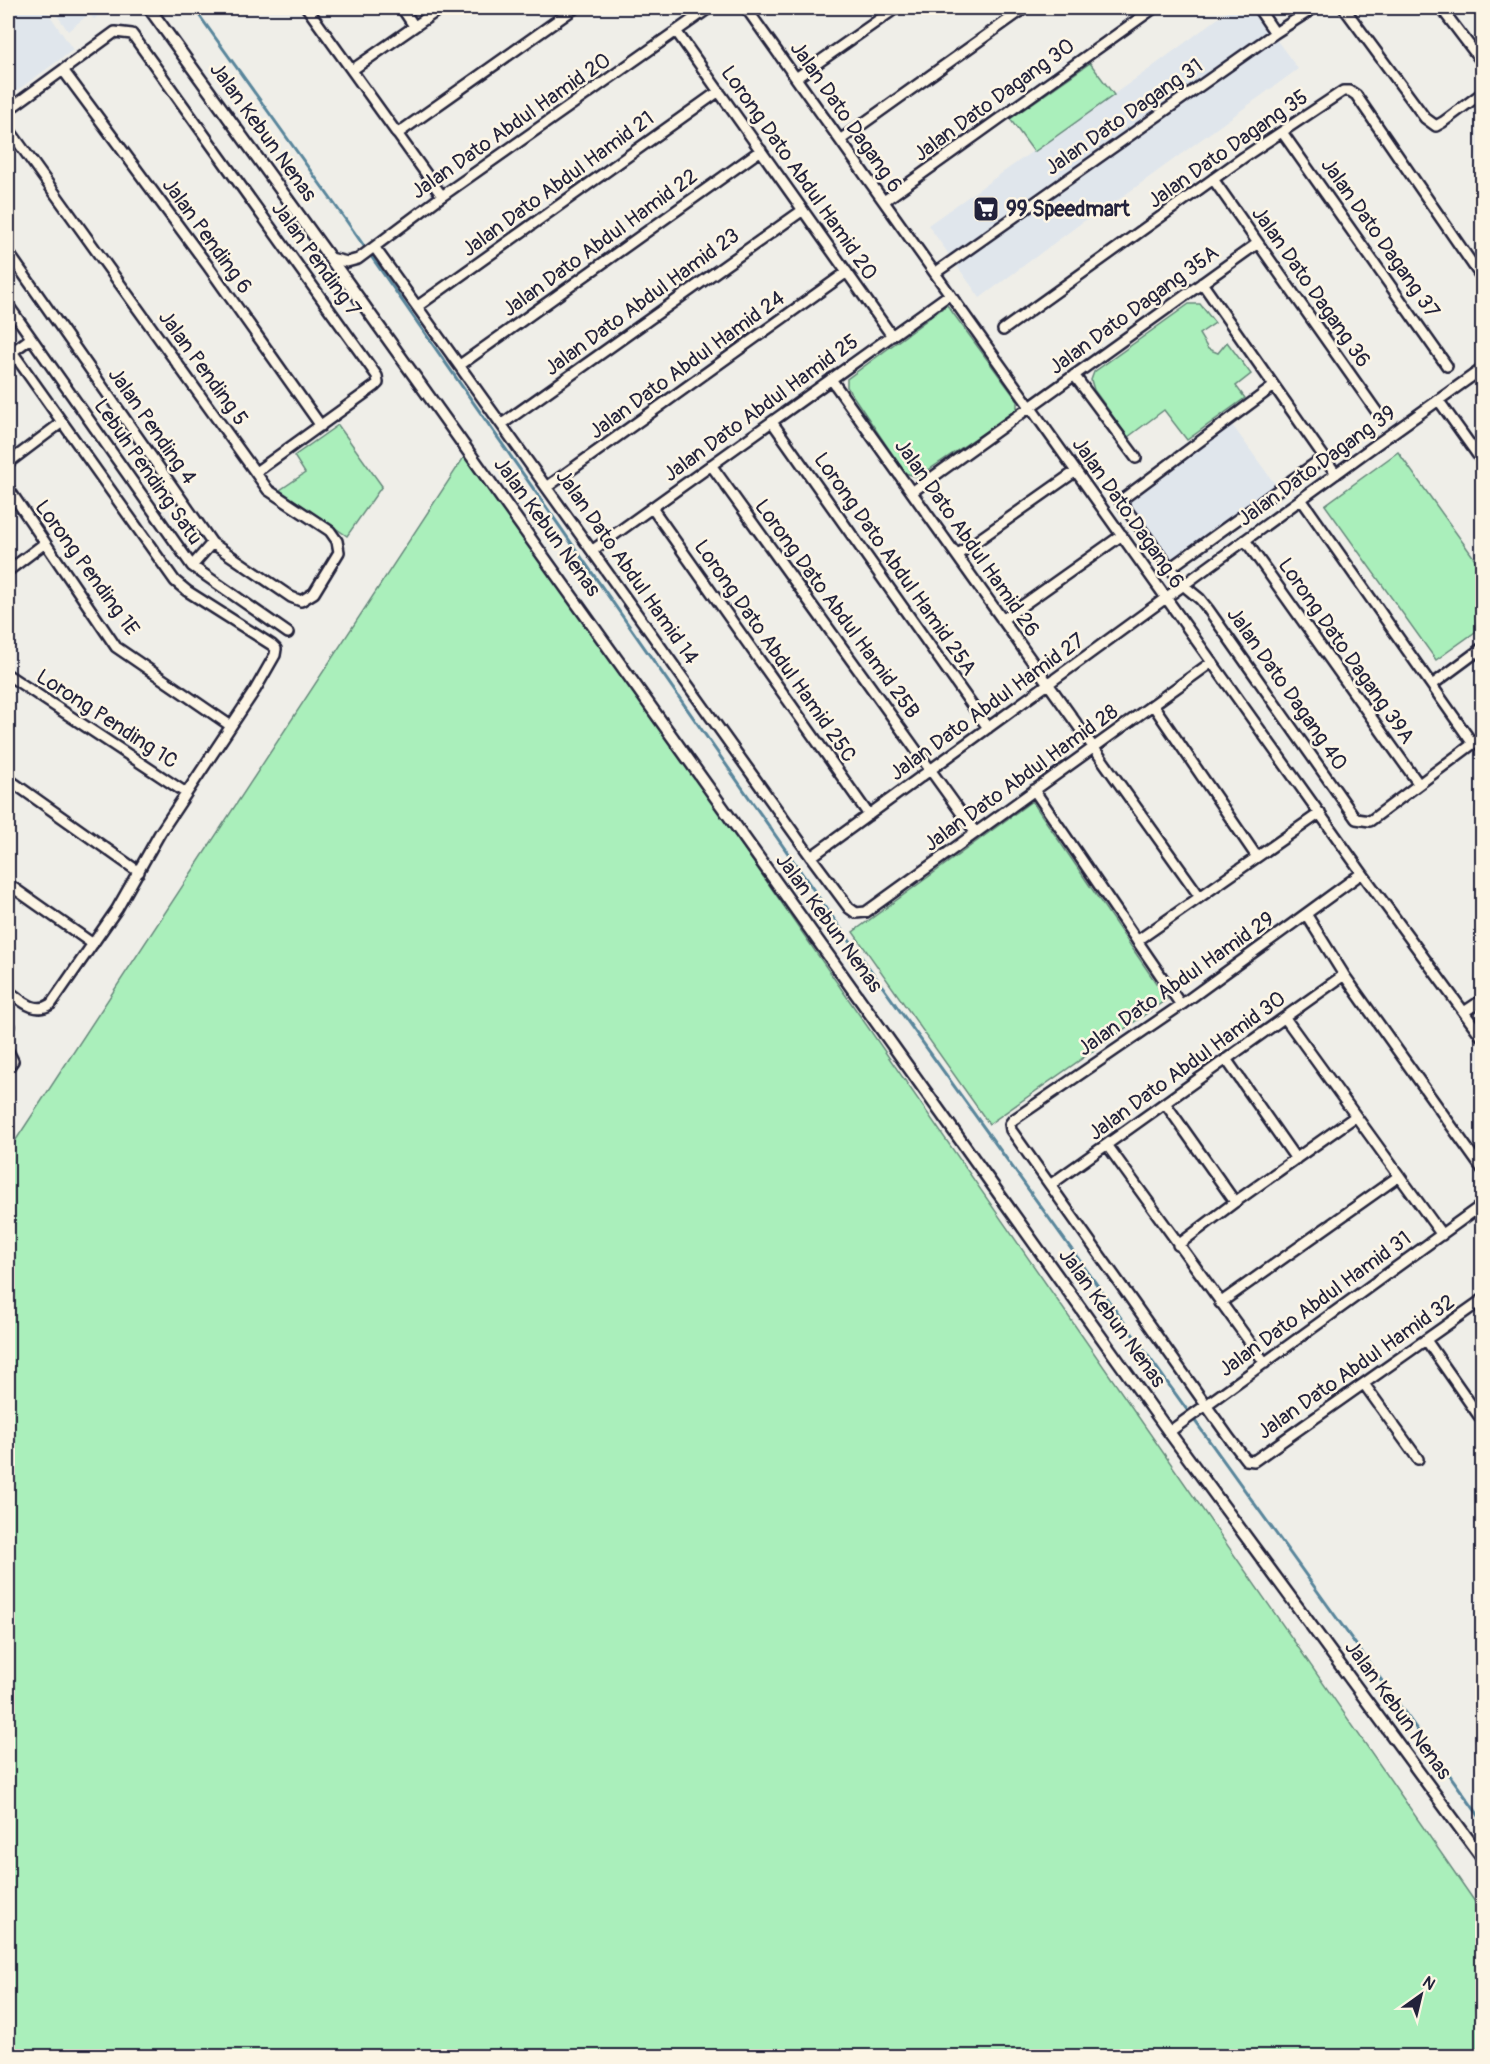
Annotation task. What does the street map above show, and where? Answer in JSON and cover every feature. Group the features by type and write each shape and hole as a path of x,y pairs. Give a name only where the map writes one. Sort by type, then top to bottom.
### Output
{"street":[{"name":"Jalan Kebun Nenas","path":"149,8 1169,1432 1482,1857"},
{"path":"307,8 442,196"},
{"path":"402,8 414,26"},
{"path":"352,70 441,8"},
{"path":"397,134 575,8"},
{"name":"Jalan Dato Abdul Hamid 20","path":"330,258 351,262 375,248 442,196 709,8"},
{"path":"796,78 896,8"},
{"path":"840,140 1025,8"},
{"name":"Jalan Dato Dagang 30","path":"884,201 1154,8"},
{"path":"1258,8 1275,33"},
{"name":"Jalan Dato Dagang 31","path":"935,273 1275,33 1314,8"},
{"path":"1344,8 1425,118 1436,126 1482,93"},
{"path":"1441,8 1482,62"},
{"name":"Jalan Dato Dagang 6","path":"751,9 840,140 1362,873 1482,1037"},
{"name":"Lorong Dato Abdul Hamid 20","path":"676,31 892,336"},
{"name":"Jalan Pending 7","path":"63,70 115,32 132,34 377,376 378,383 375,386 255,472"},
{"path":"8,110 63,70"},
{"name":"Jalan Pending 6","path":"63,70 208,266 321,426"},
{"name":"Jalan Dato Abdul Hamid 21","path":"418,306 719,91"},
{"name":"Jalan Dato Dagang 35","path":"1003,330 1213,179 1343,91 1350,91 1356,95 1482,278"},
{"name":"Jalan Pending 5","path":"8,128 268,490 325,526 337,541 339,552 314,593 301,600 291,597"},
{"name":"Jalan Dato Dagang 37","path":"1282,132 1447,366"},
{"name":"Jalan Dato Abdul Hamid 22","path":"460,365 761,150"},
{"name":"Jalan Dato Dagang 36","path":"1213,179 1379,415"},
{"name":"Jalan Dato Abdul Hamid 23","path":"502,424 803,210"},
{"name":"Jalan Dato Dagang 35A","path":"912,492 1258,243"},
{"name":"Jalan Dato Abdul Hamid 14","path":"375,248 849,908"},
{"name":"Jalan Pending 4","path":"8,252 212,543 291,597"},
{"name":"Jalan Dato Abdul Hamid 24","path":"547,487 847,273"},
{"path":"1202,283 1336,474"},
{"name":"Jalan Dato Abdul Hamid 25","path":"593,550 950,294"},
{"name":"Lebuh Pending Satu","path":"8,304 192,566 288,633"},
{"path":"8,991 34,1009 44,1009 51,1005 93,944 186,793 255,690 275,655 276,649 175,581 9,351 31,338"},
{"name":"Jalan Dato Dagang 39","path":"1183,585 1482,369"},
{"path":"1074,375 1136,458"},
{"name":"Jalan Dato Abdul Hamid 26","path":"831,379 1200,897"},
{"name":"Jalan Dato Dagang 40","path":"1274,386 1120,501 1183,585 1208,609 1356,819 1370,821 1418,783"},
{"path":"1439,401 1482,461"},
{"name":"Lorong Dato Abdul Hamid 25A","path":"772,422 988,728"},
{"path":"8,463 61,423"},
{"path":"1170,568 1324,457"},
{"name":"Lorong Dato Abdul Hamid 25B","path":"711,465 975,832"},
{"path":"957,555 1076,471"},
{"name":"Lorong Pending 1E","path":"8,488 116,647 231,726"},
{"path":"1301,499 1473,744"},
{"name":"Lorong Dato Abdul Hamid 25C","path":"652,508 869,814"},
{"path":"1002,620 1122,535"},
{"name":"Lorong Dato Dagang 39A","path":"1245,540 1418,783"},
{"path":"8,571 45,543"},
{"path":"192,566 212,543"},
{"name":"Jalan Dato Abdul Hamid 27","path":"811,857 1183,585"},
{"path":"1432,685 1482,648"},
{"name":"Jalan Dato Abdul Hamid 28","path":"849,908 856,913 866,912 1212,662"},
{"name":"Lorong Pending 1C","path":"8,675 186,793"},
{"path":"1153,705 1257,857"},
{"path":"1418,783 1482,737"},
{"path":"8,779 139,872"},
{"path":"1034,790 1180,1005"},
{"path":"1137,941 1320,813"},
{"name":"Jalan Dato Abdul Hamid 29","path":"1050,1185 1011,1130 1010,1124 1013,1120 1180,1005 1362,873"},
{"path":"8,884 93,944"},
{"path":"1306,914 1344,975 1482,1169"},
{"name":"Jalan Dato Abdul Hamid 30","path":"1050,1185 1344,975"},
{"path":"1464,1012 1482,1000"},
{"path":"1285,1018 1442,1235"},
{"path":"8,1051 10,1065"},
{"path":"1226,1059 1296,1159"},
{"path":"1165,1103 1235,1202"},
{"path":"1178,1245 1356,1116"},
{"path":"1107,1145 1265,1363"},
{"path":"1220,1303 1399,1176"},
{"path":"1050,1185 1207,1405"},
{"name":"Jalan Dato Abdul Hamid 31","path":"1169,1432 1482,1205"},
{"name":"Jalan Dato Abdul Hamid 32","path":"1207,1405 1241,1453 1250,1462 1254,1461 1482,1300"},
{"path":"1426,1340 1479,1416"},
{"path":"1364,1384 1418,1459"}],"shaded area":[{"path":"8,8 45,8 73,50 8,97"},
{"path":"52,8 109,8 94,19 89,14 68,31"},
{"path":"1232,8 1253,8 1298,69 980,298 928,225"},
{"path":"1230,422 1277,487 1171,564 1125,501"}],"green space":[{"path":"1090,63 1114,95 1034,152 1010,119"},
{"path":"1189,304 1200,304 1215,323 1199,334 1208,349 1218,353 1227,342 1251,374 1236,386 1245,398 1187,440 1164,410 1128,437 1094,390 1091,380 1094,372"},
{"path":"947,305 1017,400 1017,410 918,477 905,473 847,387 847,379"},
{"path":"338,425 382,486 347,536 280,490 305,473 294,456"},
{"path":"468,451 1482,1912 1482,2056 8,2056 8,1152"},
{"path":"1398,452 1482,569 1482,627 1436,660 1325,505"},
{"path":"1032,801 1167,999 989,1124 853,932"}],"waterway":[{"path":"194,8 343,216 831,915 1482,1820"}],"place":[{"name":"99 Speedmart","path":"986,209"}]}
